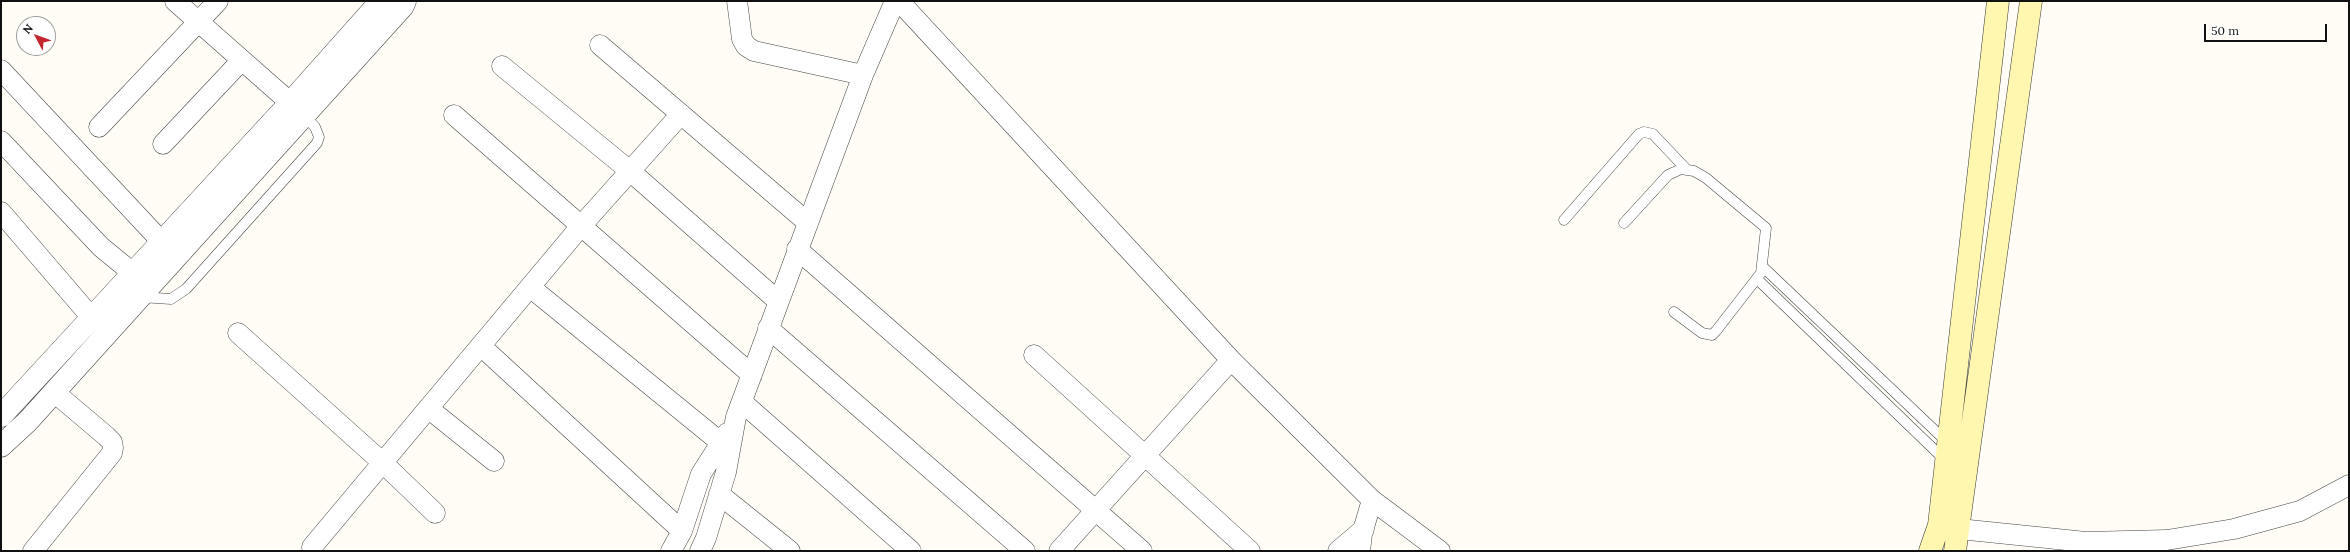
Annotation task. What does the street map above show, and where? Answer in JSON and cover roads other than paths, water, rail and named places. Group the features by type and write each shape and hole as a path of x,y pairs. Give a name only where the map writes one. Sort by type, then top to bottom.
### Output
{"main road":[{"path":"1930,551 1939,525 1998,1"},
{"path":"1954,551 1959,529 2031,1"}],"street":[{"path":"175,1 298,109"},
{"path":"99,127 218,1"},
{"path":"1,446 28,421 145,292 298,109 380,1"},
{"path":"1,416 162,242 298,109 405,1"},
{"path":"737,1 742,39 746,46 754,51 863,75"},
{"path":"700,551 719,494 725,447 807,222 863,75 895,1"},
{"path":"899,1 1231,360 1372,500 1440,551"},
{"path":"600,46 807,222"},
{"path":"163,144 242,60"},
{"path":"502,66 630,171 778,302"},
{"path":"1,70 162,242"},
{"path":"312,547 530,287 680,114"},
{"path":"454,115 752,375"},
{"path":"1,142 101,247 132,273 145,292"},
{"path":"1,212 92,318"},
{"path":"797,249 1142,551"},
{"path":"530,287 725,447"},
{"path":"768,328 1025,551"},
{"path":"238,333 383,462 435,513"},
{"path":"481,346 682,530"},
{"path":"1034,355 1250,551"},
{"path":"1059,551 1231,360"},
{"path":"33,551 112,453 113,448 112,442 106,436 54,392"},
{"path":"428,408 494,461"},
{"path":"739,410 911,551"},
{"path":"671,551 682,530 702,474 725,447"},
{"path":"1959,529 2086,542 2167,540 2234,529 2300,511 2349,485"},
{"path":"719,494 790,551"},
{"path":"1360,551 1364,528 1372,500"},
{"path":"1338,551 1364,528"}],"lane":[{"path":"145,292 171,299 186,289 317,143 319,137 315,127 298,109"},
{"path":"1564,220 1639,134 1644,132 1653,134 1687,170"},
{"path":"1624,223 1668,175 1682,170 1687,170 1694,171 1706,178 1766,228 1763,267 1757,279 1712,334 1702,333 1674,312"},
{"path":"1763,267 1947,452"},
{"path":"1757,279 1947,452"}]}
